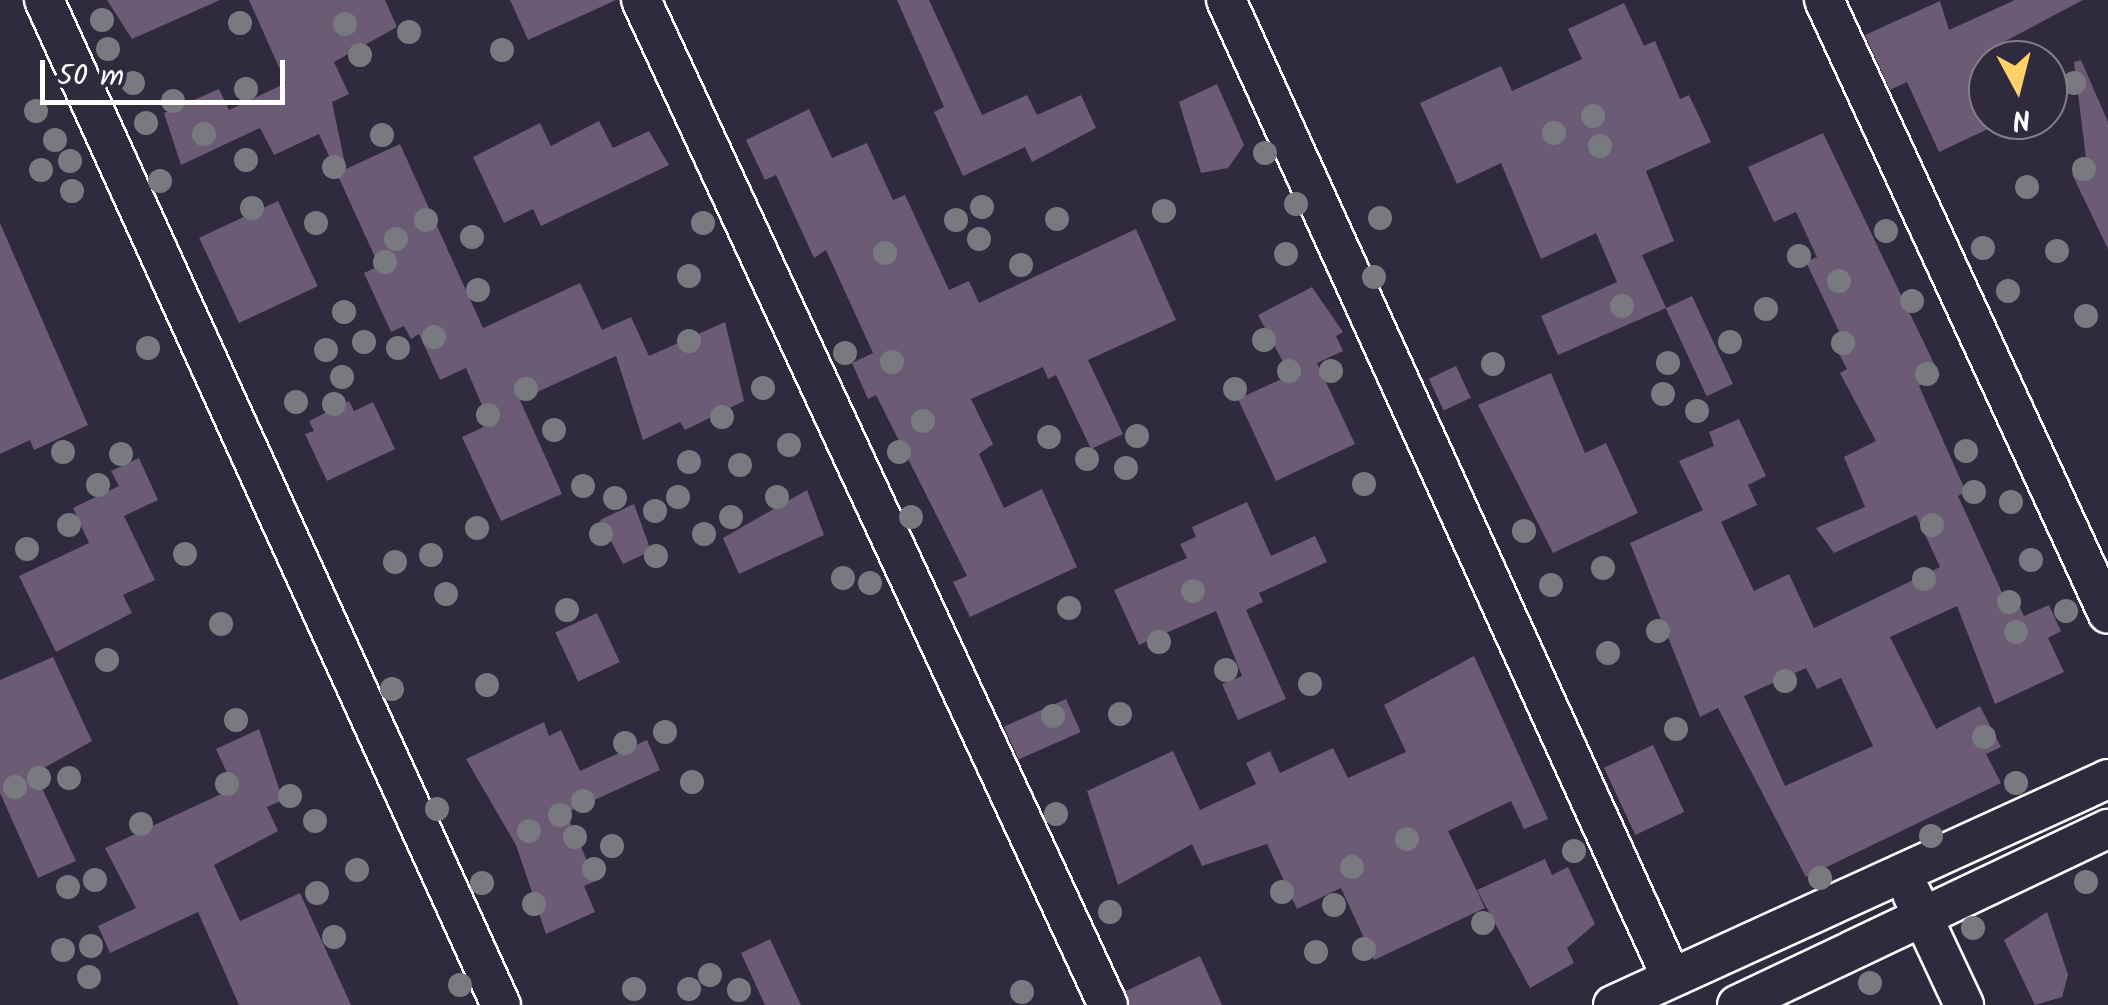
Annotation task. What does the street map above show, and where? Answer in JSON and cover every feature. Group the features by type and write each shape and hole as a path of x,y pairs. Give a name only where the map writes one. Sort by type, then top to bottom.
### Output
{"street":[{"path":"44,0 501,1005"},
{"path":"641,0 1108,1005"},
{"path":"1226,0 1671,977"},
{"path":"1824,0 2108,614"},
{"path":"1613,1005 2108,779"},
{"path":"1737,1005 2108,829"},
{"path":"1902,872 1964,1005"}],"building":[{"path":"107,0 220,0 132,39"},
{"path":"249,0 385,0 397,27 334,62 349,94 332,102 346,169 400,144 483,328 580,283 602,330 631,317 649,356 725,322 744,401 685,430 680,422 643,440 616,356 520,400 562,494 501,521 462,437 490,424 466,368 440,380 419,334 411,339 404,326 391,332 364,273 379,266 319,134 274,155 260,128 181,165 164,113 219,89 229,110 286,83"},
{"path":"510,0 616,0 528,40"},
{"path":"897,0 929,0 982,115 1027,95 1037,115 1081,95 1096,128 1032,162 1025,147 963,176 934,112 944,107"},
{"path":"2015,0 2083,0 2007,40 1968,40 1968,138 1939,152 1907,82 1890,90 1865,35 1940,1 1949,30"},
{"path":"1624,3 1644,46 1655,41 1680,99 1689,95 1711,142 1646,171 1674,241 1642,255 1666,308 1558,355 1541,316 1617,282 1596,233 1541,259 1501,163 1457,184 1420,103 1501,66 1512,91 1582,59 1568,29"},
{"path":"2081,60 2108,122 2108,249 2072,174 2087,166 2074,62"},
{"path":"1217,84 1244,145 1228,168 1201,173 1179,102"},
{"path":"809,109 832,158 867,143 893,200 905,195 949,290 969,281 979,303 1136,229 1176,320 1088,360 1123,434 1091,449 1056,375 1048,379 1043,367 971,399 993,444 979,454 1004,508 1042,489 1077,567 970,617 953,582 967,576 876,395 868,399 852,363 873,353 826,250 814,258 776,175 765,180 746,140"},
{"path":"599,121 613,148 649,131 669,165 541,226 533,209 504,223 473,157 540,123 551,146"},
{"path":"1823,133 1940,376 1919,386 1966,492 1958,496 2005,599 2014,595 2024,616 2049,605 2061,631 2048,638 2064,672 1995,704 1957,606 1890,637 1936,729 1980,706 2001,747 1986,754 2001,783 1806,877 1718,708 1700,717 1630,543 1703,510 1679,461 1714,446 1709,432 1739,419 1766,476 1748,485 1757,505 1721,522 1754,591 1789,574 1814,628 1940,567 1916,515 1834,553 1816,528 1865,507 1844,457 1876,441 1840,373 1847,369 1836,348 1845,344 1806,262 1817,257 1796,212 1774,222 1748,167","holes":["1806,668 1817,689 1841,678 1873,746 1785,786 1744,696"]},
{"path":"278,201 318,286 239,323 199,238"},
{"path":"0,223 88,425 34,450 30,440 0,454"},
{"path":"1312,287 1343,332 1336,336 1343,351 1317,363 1355,444 1276,481 1238,399 1290,375 1258,315"},
{"path":"1692,296 1733,384 1707,396 1666,308"},
{"path":"1456,366 1471,398 1444,410 1429,379"},
{"path":"1551,373 1585,453 1606,443 1638,513 1553,553 1478,405"},
{"path":"349,401 354,411 373,402 395,449 327,481 305,434 314,431 309,421"},
{"path":"139,458 158,500 124,516 155,580 123,595 132,613 56,652 19,576 89,543 73,508 119,486 111,471"},
{"path":"807,490 824,535 739,574 723,538"},
{"path":"1247,502 1271,556 1315,536 1327,562 1259,593 1263,602 1246,610 1286,699 1238,720 1222,684 1242,676 1216,611 1139,645 1114,590 1187,558 1180,544 1196,537 1192,527"},
{"path":"634,504 651,551 623,564 600,520"},
{"path":"597,613 620,662 578,681 555,632"},
{"path":"1474,656 1548,819 1524,829 1511,801 1448,831 1485,908 1374,960 1341,888 1297,909 1267,844 1202,866 1192,844 1118,885 1087,791 1173,751 1200,810 1256,784 1246,763 1270,751 1280,773 1333,748 1348,778 1406,752 1384,705"},
{"path":"53,657 92,741 35,773 76,861 38,878 0,793 0,680"},
{"path":"1066,699 1081,732 1019,760 1004,727"},
{"path":"544,722 549,736 561,730 580,771 647,740 660,770 566,813 596,881 584,886 595,912 546,934 516,845 466,759"},
{"path":"259,729 283,800 267,807 278,831 214,865 240,921 300,893 351,1005 239,1005 198,912 110,953 98,926 136,908 105,848 234,788 216,749"},
{"path":"1653,745 1684,812 1635,835 1604,768"},
{"path":"1545,859 1552,875 1568,867 1595,924 1567,948 1574,963 1530,988 1477,890"},
{"path":"2047,912 2068,975 2062,997 2035,1005 2004,940"},
{"path":"770,939 801,1005 765,1005 741,953"},
{"path":"1200,956 1222,1005 1130,1005 1126,991"}]}
